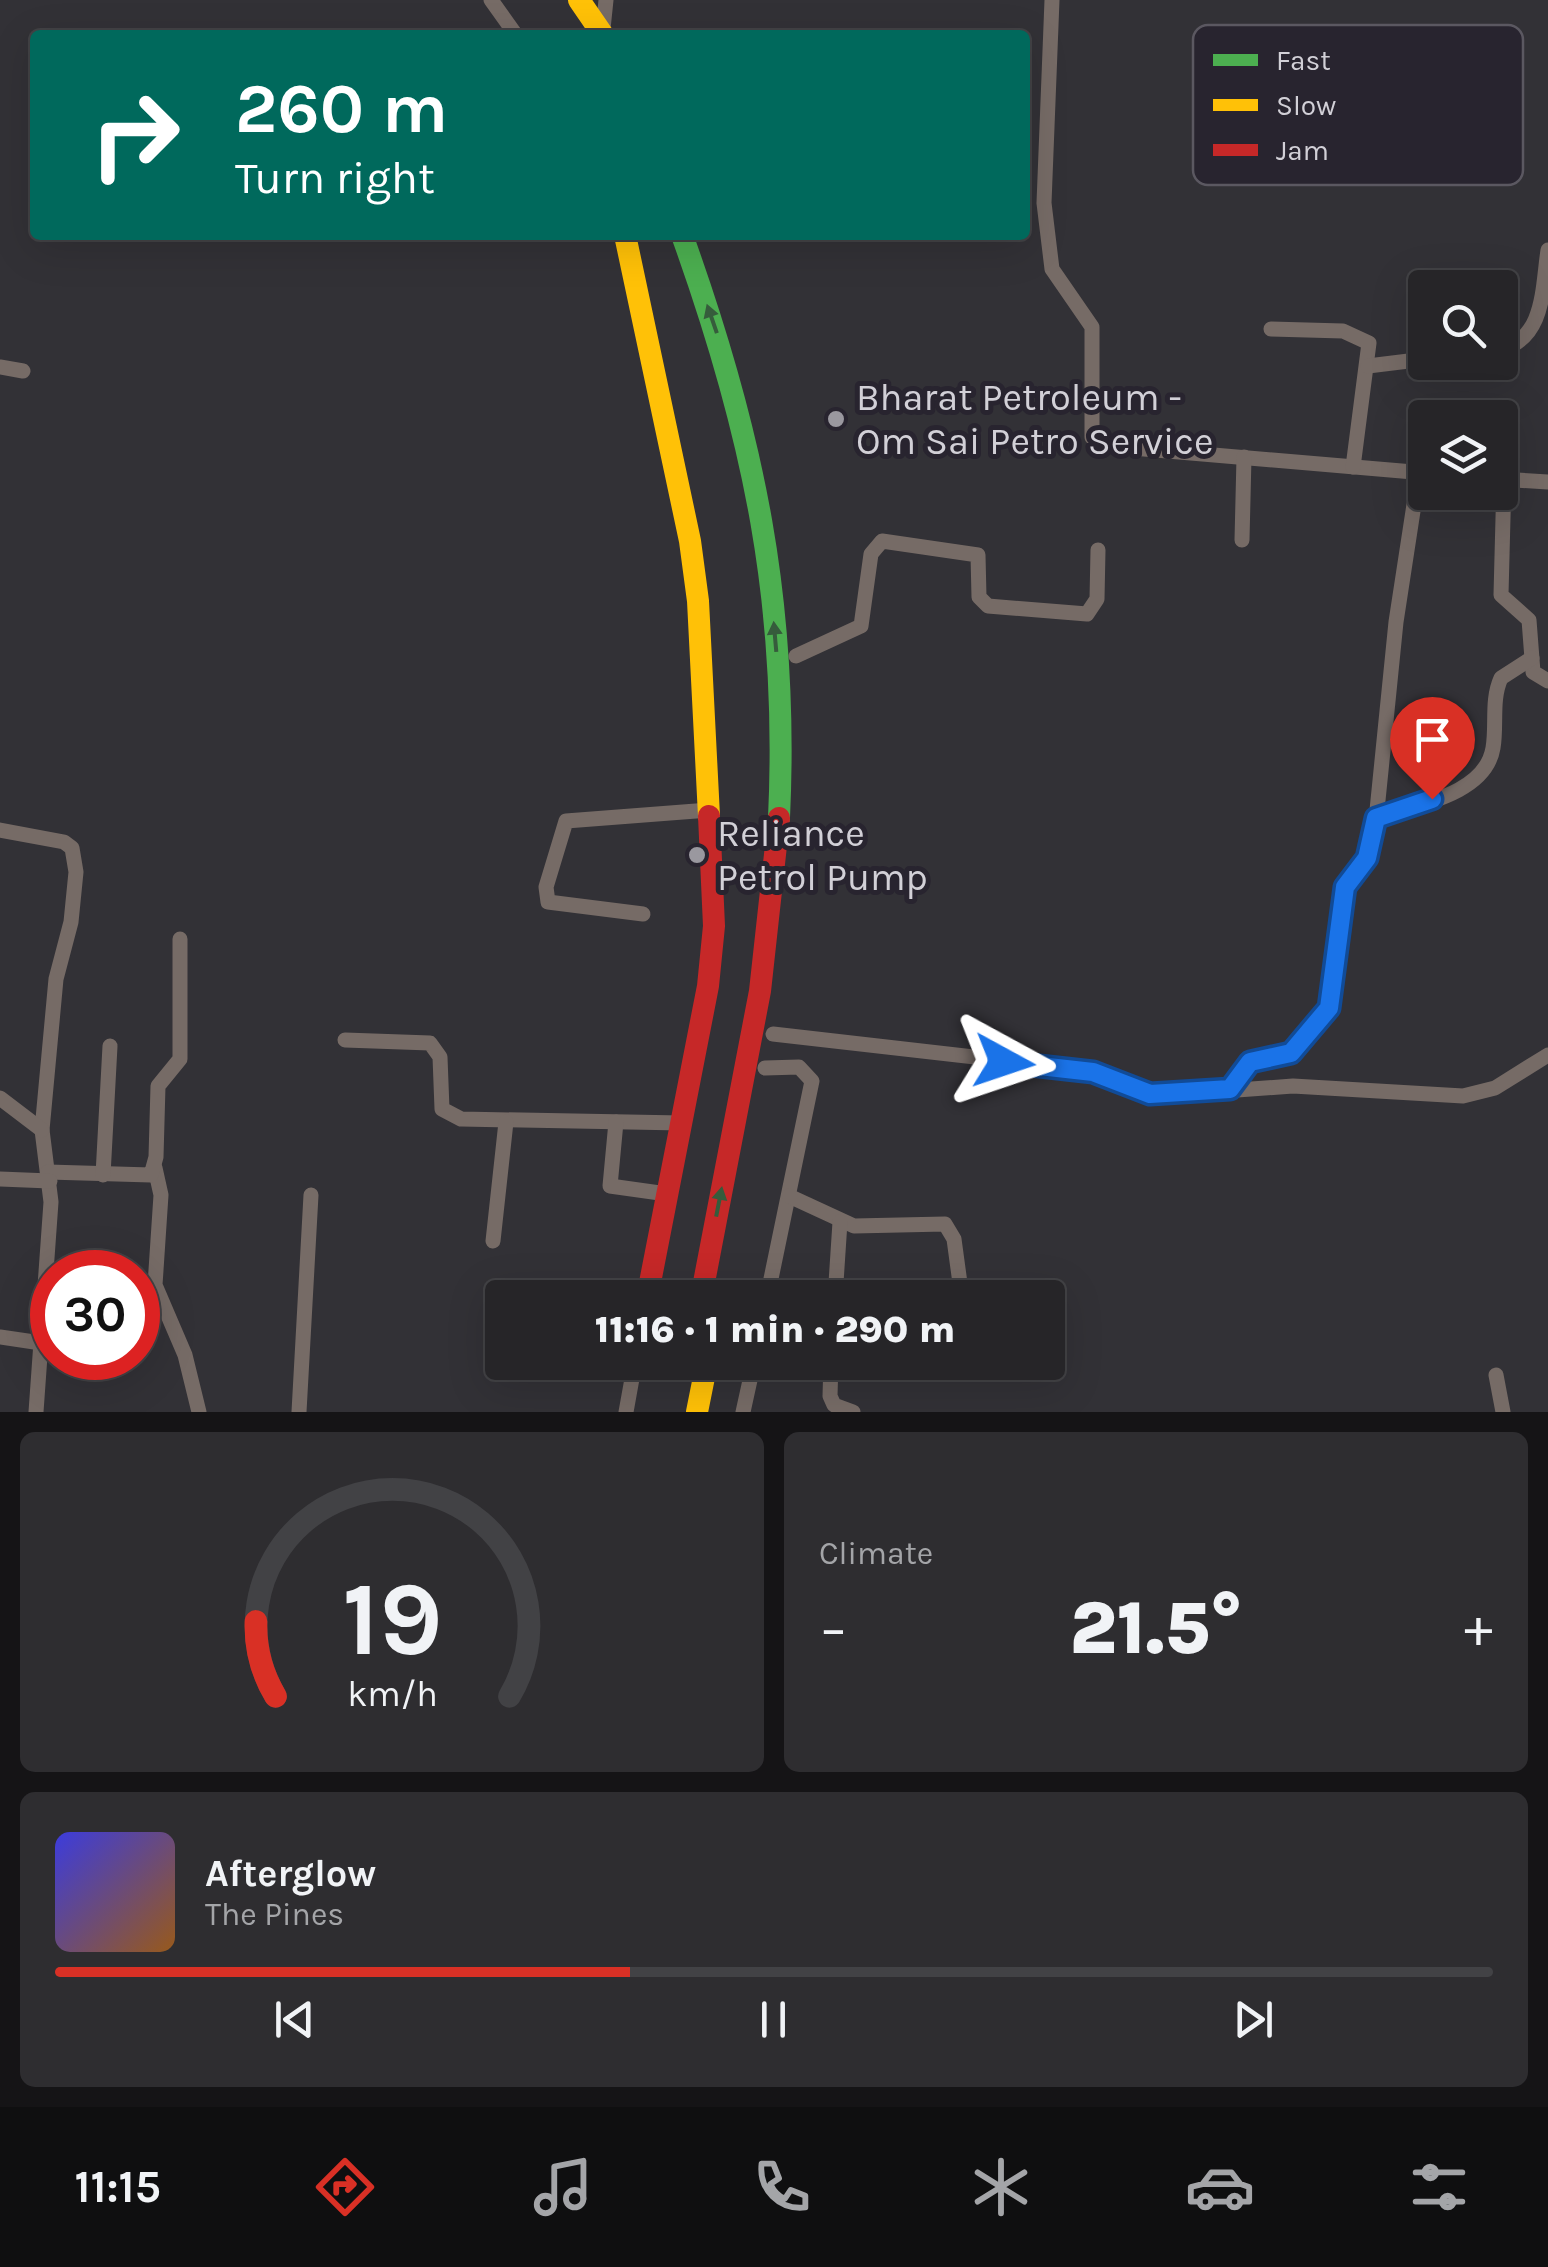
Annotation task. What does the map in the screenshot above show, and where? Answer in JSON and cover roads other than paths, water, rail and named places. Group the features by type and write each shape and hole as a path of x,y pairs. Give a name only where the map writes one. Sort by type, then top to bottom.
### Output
{"main road":[{"path":"560,0 591,30"},
{"path":"579,0 593,30"},
{"path":"626,240 690,541 698,600 709,810 712,962 650,1280"},
{"path":"684,240 745,428 765,528 778,669 780,789 770,921 704,1280"},
{"path":"704,240 726,298 772,454 784,522 796,656 793,874 773,1034 724,1280"},
{"path":"679,1412 685,1380"},
{"path":"697,1412 704,1380"}],"street":[{"path":"492,0 513,30"},
{"path":"596,30 606,0"},
{"path":"1052,0 1045,213 1052,269 1092,327 1092,437 1108,446 1408,471"},
{"path":"1518,344 1534,328 1548,250"},
{"path":"1271,330 1356,333 1369,342 1353,466"},
{"path":"1368,366 1408,361"},
{"path":"0,367 23,372"},
{"path":"1242,540 1244,457"},
{"path":"1518,480 1548,482"},
{"path":"1230,1089 1250,1062 1299,1047 1329,1008 1345,887 1367,858 1376,818 1392,658 1416,510"},
{"path":"1501,510 1499,586 1506,602 1530,620 1533,672 1548,681"},
{"path":"796,656 861,626 871,554 882,541 978,555 979,597 988,606 1087,614 1097,599 1098,550"},
{"path":"1376,818 1460,789 1475,779 1490,760 1494,747 1501,678 1532,658"},
{"path":"643,914 548,902 546,887 566,821 709,810"},
{"path":"0,830 64,842 75,858 74,906 56,979 42,1130 49,1176 45,1250"},
{"path":"180,939 180,1059 158,1086 155,1168 162,1195 156,1294 186,1355 199,1412"},
{"path":"773,1034 1080,1069 1150,1094 1293,1086 1464,1096 1495,1088 1548,1055"},
{"path":"344,1040 430,1043 440,1057 442,1109 460,1119 682,1122"},
{"path":"103,1174 110,1046"},
{"path":"765,1068 800,1067 812,1080 772,1280"},
{"path":"0,1098 42,1130"},
{"path":"493,1242 506,1122"},
{"path":"616,1122 610,1186 667,1194"},
{"path":"0,1179 103,1174 142,1177 155,1168"},
{"path":"299,1412 310,1195"},
{"path":"789,1196 840,1222 868,1227 945,1224 954,1239 960,1280"},
{"path":"836,1280 840,1222"},
{"path":"0,1338 30,1342"},
{"path":"1496,1375 1503,1412"},
{"path":"36,1412 38,1380"},
{"path":"626,1412 632,1380"},
{"path":"743,1412 750,1380"},
{"path":"830,1380 834,1404 853,1412"}],"place":[{"name":"Bharat Petroleum - Om Sai Petro Service","path":"836,419"},
{"name":"Reliance Petrol Pump","path":"697,855"}]}
